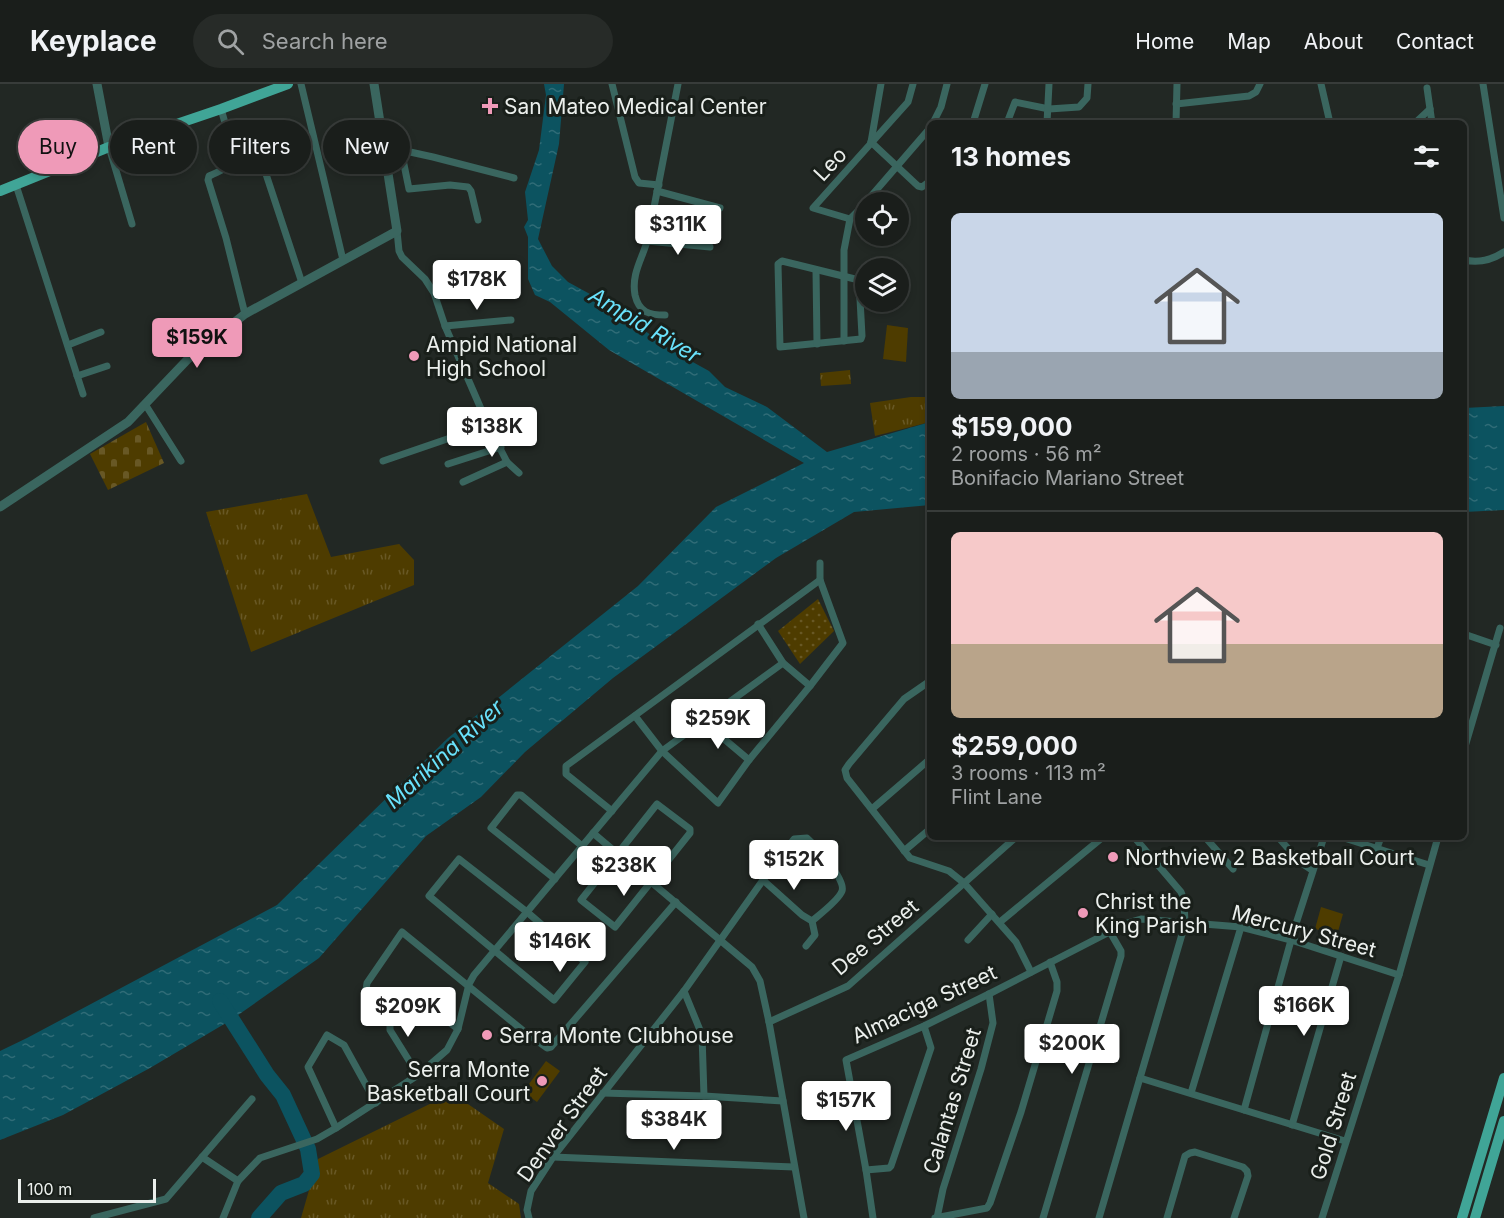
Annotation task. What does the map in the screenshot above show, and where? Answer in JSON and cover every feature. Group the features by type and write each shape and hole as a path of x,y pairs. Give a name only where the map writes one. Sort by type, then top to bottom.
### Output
{"main road":[{"path":"0,191 109,147 221,110 288,84"},
{"path":"1462,1218 1504,1078"},
{"path":"1475,1218 1504,1120"}],"street":[{"path":"96,84 109,147 132,224"},
{"path":"301,84 343,260"},
{"path":"374,84 379,120"},
{"path":"612,84 635,177 639,183 720,208"},
{"path":"665,315 650,315 643,311 636,297 634,277 647,241 678,84"},
{"path":"880,84 871,142 918,186 922,187 927,183"},
{"name":"Leo","path":"850,219 813,208 908,102 913,84"},
{"path":"934,120 941,107 947,84"},
{"path":"974,120 986,84"},
{"path":"1047,120 1049,84"},
{"path":"1008,120 1015,102 1048,109 1079,107 1087,98 1088,84"},
{"path":"1176,120 1177,84"},
{"path":"1176,104 1249,96 1256,92 1260,84"},
{"path":"1321,84 1329,120"},
{"path":"1483,84 1504,218"},
{"path":"1427,88 1432,120"},
{"path":"1418,120 1430,109"},
{"path":"221,110 224,120"},
{"path":"875,192 927,131"},
{"path":"410,152 514,178"},
{"path":"216,174 208,178 245,314"},
{"path":"267,174 302,283"},
{"path":"388,174 399,251 402,257 425,279 434,293 445,326 489,425 507,462 519,473"},
{"path":"406,174 409,189 450,185 468,187 478,220"},
{"path":"16,185 83,394"},
{"path":"844,341 844,250 850,219 855,214"},
{"path":"0,507 128,422 188,359 245,314 397,231"},
{"path":"647,241 711,247"},
{"path":"1467,260 1495,258 1504,252"},
{"path":"782,261 843,276 857,279 860,282 861,339 782,348 780,346 778,264 782,261"},
{"path":"816,270 817,344"},
{"path":"445,326 511,320"},
{"path":"68,345 101,332"},
{"path":"77,376 107,366"},
{"path":"145,404 181,462"},
{"path":"383,461 489,425"},
{"path":"448,464 501,447"},
{"path":"463,482 507,462"},
{"path":"635,716 662,751 718,803 749,760 841,646 843,639 820,580 820,563"},
{"path":"612,811 566,774 566,766 820,580"},
{"path":"758,624 783,663 810,686"},
{"path":"1467,740 1500,628"},
{"path":"1467,635 1496,645"},
{"path":"223,1218 238,1181 260,1158 317,1139 418,1075 447,1050 458,1029 469,984 662,751 783,663"},
{"path":"927,683 904,699 849,764 845,770 847,778 910,858 949,871 1000,922 1016,942 1031,972"},
{"path":"704,722 749,760"},
{"path":"872,809 927,762"},
{"path":"555,879 491,828 517,795 520,795 582,846"},
{"path":"657,804 690,829 690,833 615,927 582,900 618,853 657,804"},
{"path":"904,851 927,832"},
{"path":"593,833 721,939 757,973 763,990 804,1218"},
{"name":"Denver Street","path":"529,1218 527,1210 531,1191 553,1157 684,991 795,839 807,838 815,845 842,882 842,891 839,896 812,921"},
{"name":"Dee Street","path":"769,1022 848,986 1013,840"},
{"path":"1000,922 1099,840"},
{"path":"1099,1218 1185,924 1184,900 1181,892 1137,840"},
{"path":"1208,840 1233,869"},
{"path":"1281,840 1300,861 1312,870"},
{"path":"1244,1110 1291,940 1323,840"},
{"path":"1351,840 1430,865"},
{"path":"1377,848 1380,840"},
{"name":"Gold Street","path":"1322,1218 1399,975 1437,840"},
{"path":"459,859 527,912 585,962 554,1000 495,951 429,896 459,859"},
{"path":"763,880 802,915 812,921 815,934 806,946"},
{"path":"364,997 367,983 402,932 540,1043 547,1048 554,1046 676,902"},
{"path":"968,940 992,914"},
{"name":"Mercury Street","path":"1031,972 1141,919 1241,927 1291,940 1399,975"},
{"path":"1191,1094 1241,927"},
{"path":"1043,1218 1121,956 1121,951 1110,932"},
{"path":"1292,1125 1341,956"},
{"path":"936,1218 987,1208 990,1203 1021,1112 1057,991 1057,982 1050,962"},
{"name":"Almaciga Street","path":"873,1218 846,1060 924,1026 1031,972"},
{"path":"684,991 702,1035 704,1096"},
{"name":"Calantas Street","path":"936,1218 993,1023 989,994"},
{"path":"418,1075 390,1030 390,1025 411,997 416,996 458,1029"},
{"path":"866,1170 891,1166 931,1048 924,1026"},
{"path":"336,1128 308,1067 327,1035 344,1045 376,1103"},
{"path":"1140,1078 1345,1141"},
{"path":"603,1093 783,1101"},
{"path":"97,1218 166,1199 252,1099"},
{"path":"1167,1218 1185,1156 1195,1152 1243,1167 1247,1171 1248,1176 1234,1218"},
{"path":"553,1157 794,1167"},
{"path":"202,1158 238,1181"},
{"path":"135,1208 139,1218"}],"green space":[{"path":"887,325 908,328 906,362 883,359"},
{"path":"850,370 851,384 821,386 820,373"},
{"path":"927,397 927,423 875,436 870,403"},
{"path":"146,422 164,463 108,490 90,454"},
{"path":"307,494 331,557 399,544 414,560 414,585 251,652 206,512"},
{"path":"818,599 834,631 800,664 778,631"},
{"path":"1321,907 1343,914 1337,935 1315,929"},
{"name":"Serra Monte Basketball Court","path":"546,1061 560,1071 537,1102 523,1092"},
{"path":"452,1093 504,1129 488,1183 519,1204 521,1218 301,1218 318,1159"}],"water":[{"name":"Marikina River","path":"544,84 564,84 559,144 538,239 552,266 568,282 610,305 671,350 709,371 725,387 767,407 827,452 927,423 927,505 854,512 776,558 613,678 525,752 481,797 426,836 319,958 231,1020 150,1068 63,1115 0,1140 0,1051 277,905 448,738 638,586 716,507 804,463 609,350 550,302 535,295 528,279 528,237 524,227 528,220 525,192 539,150 546,95"},
{"path":"1504,406 1504,510 1467,512 1467,408"}],"waterway":[{"path":"220,1001 267,1075 283,1095 308,1149 312,1174 304,1184 281,1193 259,1218"}],"place":[{"name":"San Mateo Medical Center","path":"490,106"},
{"name":"Ampid National High School","path":"414,356"},
{"name":"Northview 2 Basketball Court","path":"1113,857"},
{"name":"Christ the King Parish","path":"1083,913"},
{"name":"Serra Monte Clubhouse","path":"487,1035"},
{"name":"Serra Monte Basketball Court","path":"542,1081"}],"water label":[{"name":"Ampid River","path":"645,325"}]}
